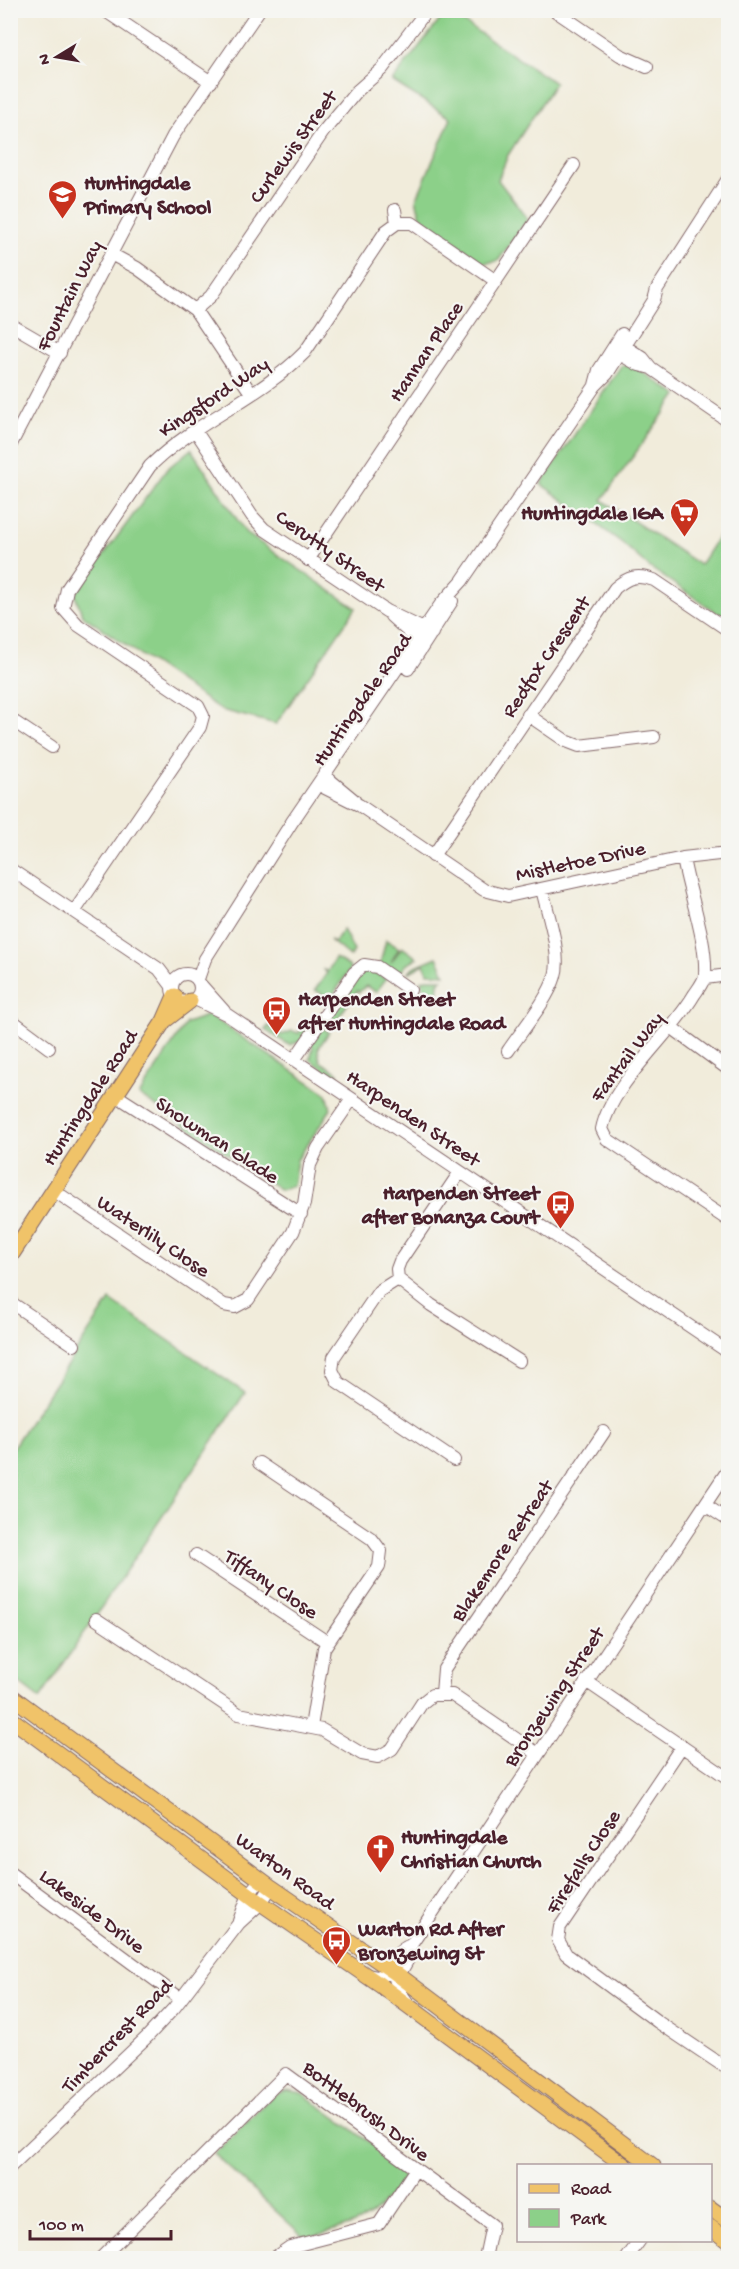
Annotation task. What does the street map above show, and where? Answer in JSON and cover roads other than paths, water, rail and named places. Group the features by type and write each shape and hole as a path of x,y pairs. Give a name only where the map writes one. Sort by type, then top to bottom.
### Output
{"main road":[{"name":"Huntingdale Road","path":"10,1257 114,1094 164,1021 173,991"},
{"name":"Huntingdale Road","path":"164,1021 193,1000"},
{"name":"Warton Road","path":"10,1695 266,1883 393,1971 650,2164"},
{"name":"Warton Road","path":"10,1718 255,1899 365,1975 622,2164"},
{"path":"712,2209 729,2221"},
{"path":"712,2229 729,2241"}],"street":[{"path":"104,10 211,82"},
{"name":"Fountain Way","path":"10,446 173,136 259,10"},
{"name":"Curlewis Street","path":"195,310 211,296 322,132 357,92 382,69 427,10"},
{"path":"554,10 620,55 647,67"},
{"name":"Hannan Place","path":"308,560 574,165"},
{"name":"Huntingdale Road","path":"192,978 286,836 429,631 595,386 607,374 618,348 647,297 657,289 729,179"},
{"path":"395,210 397,223 412,224 496,281"},
{"name":"Kingsford Way","path":"74,912 200,727 203,716 198,706 78,625 58,608 67,589 150,466 195,430 290,368 305,352 386,231 397,223"},
{"path":"111,254 136,268 195,310 251,393"},
{"path":"10,324 60,353"},
{"path":"618,348 639,365 651,368 729,421"},
{"name":"Cerutty Street","path":"195,430 252,516 264,529 386,611 429,631"},
{"name":"Redfox Crescent","path":"433,856 615,588 627,578 641,576 654,580 729,630"},
{"name":"Cerutty Street","path":"386,611 420,643"},
{"path":"528,716 566,741 579,746 654,737"},
{"path":"10,719 52,747"},
{"name":"Mistletoe Drive","path":"325,782 484,890 496,895 508,896 684,858 729,853"},
{"path":"684,858 704,959 705,978 729,975"},
{"path":"10,869 159,969 192,978 200,992 193,1000"},
{"path":"508,1052 551,987 556,974 557,958 542,889"},
{"path":"294,1060 354,973 364,965 377,967 410,990"},
{"path":"159,969 173,991"},
{"path":"173,991 176,978 192,978"},
{"name":"Harpenden Street","path":"192,978 226,1014"},
{"name":"Fantail Way","path":"705,978 686,1010 639,1064 604,1117 602,1129 607,1138 729,1220"},
{"name":"Harpenden Street","path":"173,991 182,1001 193,1000 226,1014 729,1352"},
{"path":"10,1019 49,1048"},
{"path":"671,1027 729,1069"},
{"name":"Showman Glade","path":"114,1094 302,1214"},
{"path":"236,1320 235,1307 248,1300 293,1232 302,1214 310,1165 318,1149 352,1099"},
{"path":"460,1172 400,1260 396,1269 398,1279 431,1305 519,1361"},
{"name":"Waterlily Close","path":"53,1190 224,1305 235,1307"},
{"path":"398,1279 379,1291 334,1357 332,1370 338,1382 454,1460"},
{"path":"10,1302 74,1345"},
{"name":"Blakemore Retreat","path":"442,1694 444,1669 604,1432"},
{"path":"259,1463 372,1539 381,1551 379,1567 327,1642 322,1654 310,1727"},
{"name":"Bronzewing Street","path":"393,1971 406,1964 411,1945 729,1470"},
{"path":"705,1504 729,1520"},
{"name":"Tiffany Close","path":"196,1555 327,1642"},
{"path":"96,1619 239,1714 310,1727 335,1735 362,1754 378,1756 392,1749 422,1703 432,1695 442,1694 452,1695 538,1754"},
{"path":"586,1681 729,1778"},
{"name":"Firefalls Close","path":"682,1746 560,1927 558,1940 566,1954 658,2022 729,2069"},
{"name":"Lakeside Drive","path":"10,1873 181,1999"},
{"name":"Timbercrest Road","path":"10,2167 147,2037 181,1999 239,1923 266,1883"},
{"path":"365,1975 377,1977 393,1971 397,1988 420,2016"},
{"name":"Bottlebrush Drive","path":"101,2259 286,2074 492,2225 484,2259"},
{"path":"274,2259 290,2247 379,2224 415,2170"},
{"path":"627,2259 639,2242"}],"place":[{"name":"Huntingdale Primary School","path":"63,220"},
{"name":"Huntingdale IGA","path":"684,538"},
{"name":"Harpenden Street after Huntingdale Road","path":"277,1036"},
{"name":"Harpenden Street after Bonanza Court","path":"560,1230"},
{"name":"Huntingdale Christian Church","path":"380,1874"},
{"name":"Warton Rd After Bronzewing St","path":"337,1966"}]}
